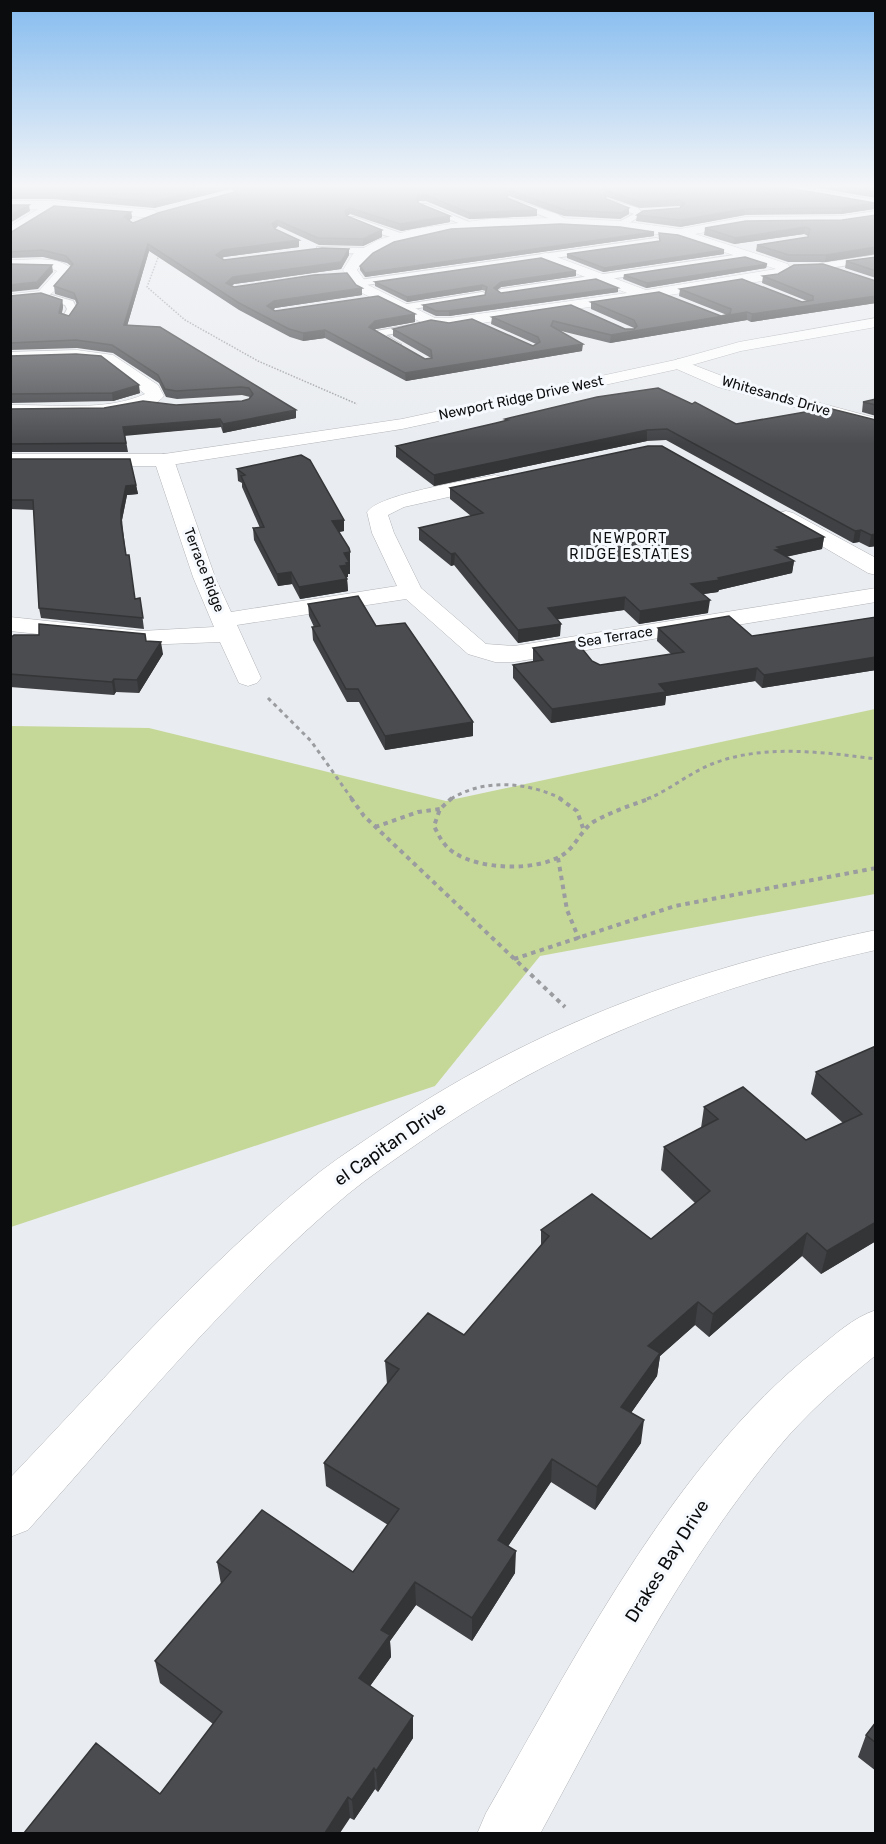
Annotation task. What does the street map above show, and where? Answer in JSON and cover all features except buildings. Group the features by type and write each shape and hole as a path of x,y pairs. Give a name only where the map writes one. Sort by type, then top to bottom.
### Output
{"street":[{"path":"18,297 49,292 63,272"},
{"path":"351,272 363,288 432,322 473,321 771,276 781,272"},
{"path":"586,272 651,294"},
{"name":"Newport Ridge Drive West","path":"10,460 164,460 402,424 678,364 739,347 876,322"},
{"path":"10,357 92,355 106,358 152,389 155,396 145,402 125,407 10,410"},
{"name":"Whitesands Drive","path":"678,364 723,383 876,424"},
{"path":"145,402 167,405"},
{"name":"Terrace Ridge","path":"164,460 204,577 249,678"},
{"name":"Sea Terrace","path":"511,478 398,502 377,512 411,591 477,650 495,654 513,654 876,595"},
{"path":"772,509 876,568"},
{"path":"10,624 141,638 226,627 411,591"},
{"name":"el Capitan Drive","path":"10,1514 235,1272 329,1187 423,1118 517,1062 612,1017 718,978 876,940"},
{"name":"Drakes Bay Drive","path":"507,1833 645,1593 709,1494 778,1413 850,1346 876,1328"}],"lane":[{"path":"338,276 356,279 413,272"},
{"path":"501,292 634,272"},
{"path":"739,280 761,288"},
{"path":"651,294 680,302"},
{"path":"41,295 69,303 72,309 67,319"},
{"path":"401,308 482,296"},
{"path":"358,301 381,298"},
{"path":"571,306 590,315"},
{"path":"473,321 493,330"},
{"path":"406,351 376,334 418,327 432,322"}],"path":[{"path":"153,272 147,287 185,320 258,361 402,424"},
{"path":"249,678 310,741 364,816 587,1029"},
{"path":"440,809 434,826 443,844 465,858 495,866 529,866 558,858 576,844 584,828 604,816 662,793 718,761 766,753 836,754 876,759"},
{"path":"375,827 418,812 440,809 456,796 480,787 509,785 538,788 562,798 578,812 584,828"},
{"path":"558,858 562,888 574,930 579,939"},
{"path":"514,959 675,906 876,868"}],"green space":[{"path":"875,709 875,894 540,956 435,1086 11,1227 11,726 149,728 446,801"}],"district":[{"name":"NEWPORT RIDGE ESTATES","path":"630,546"}]}
